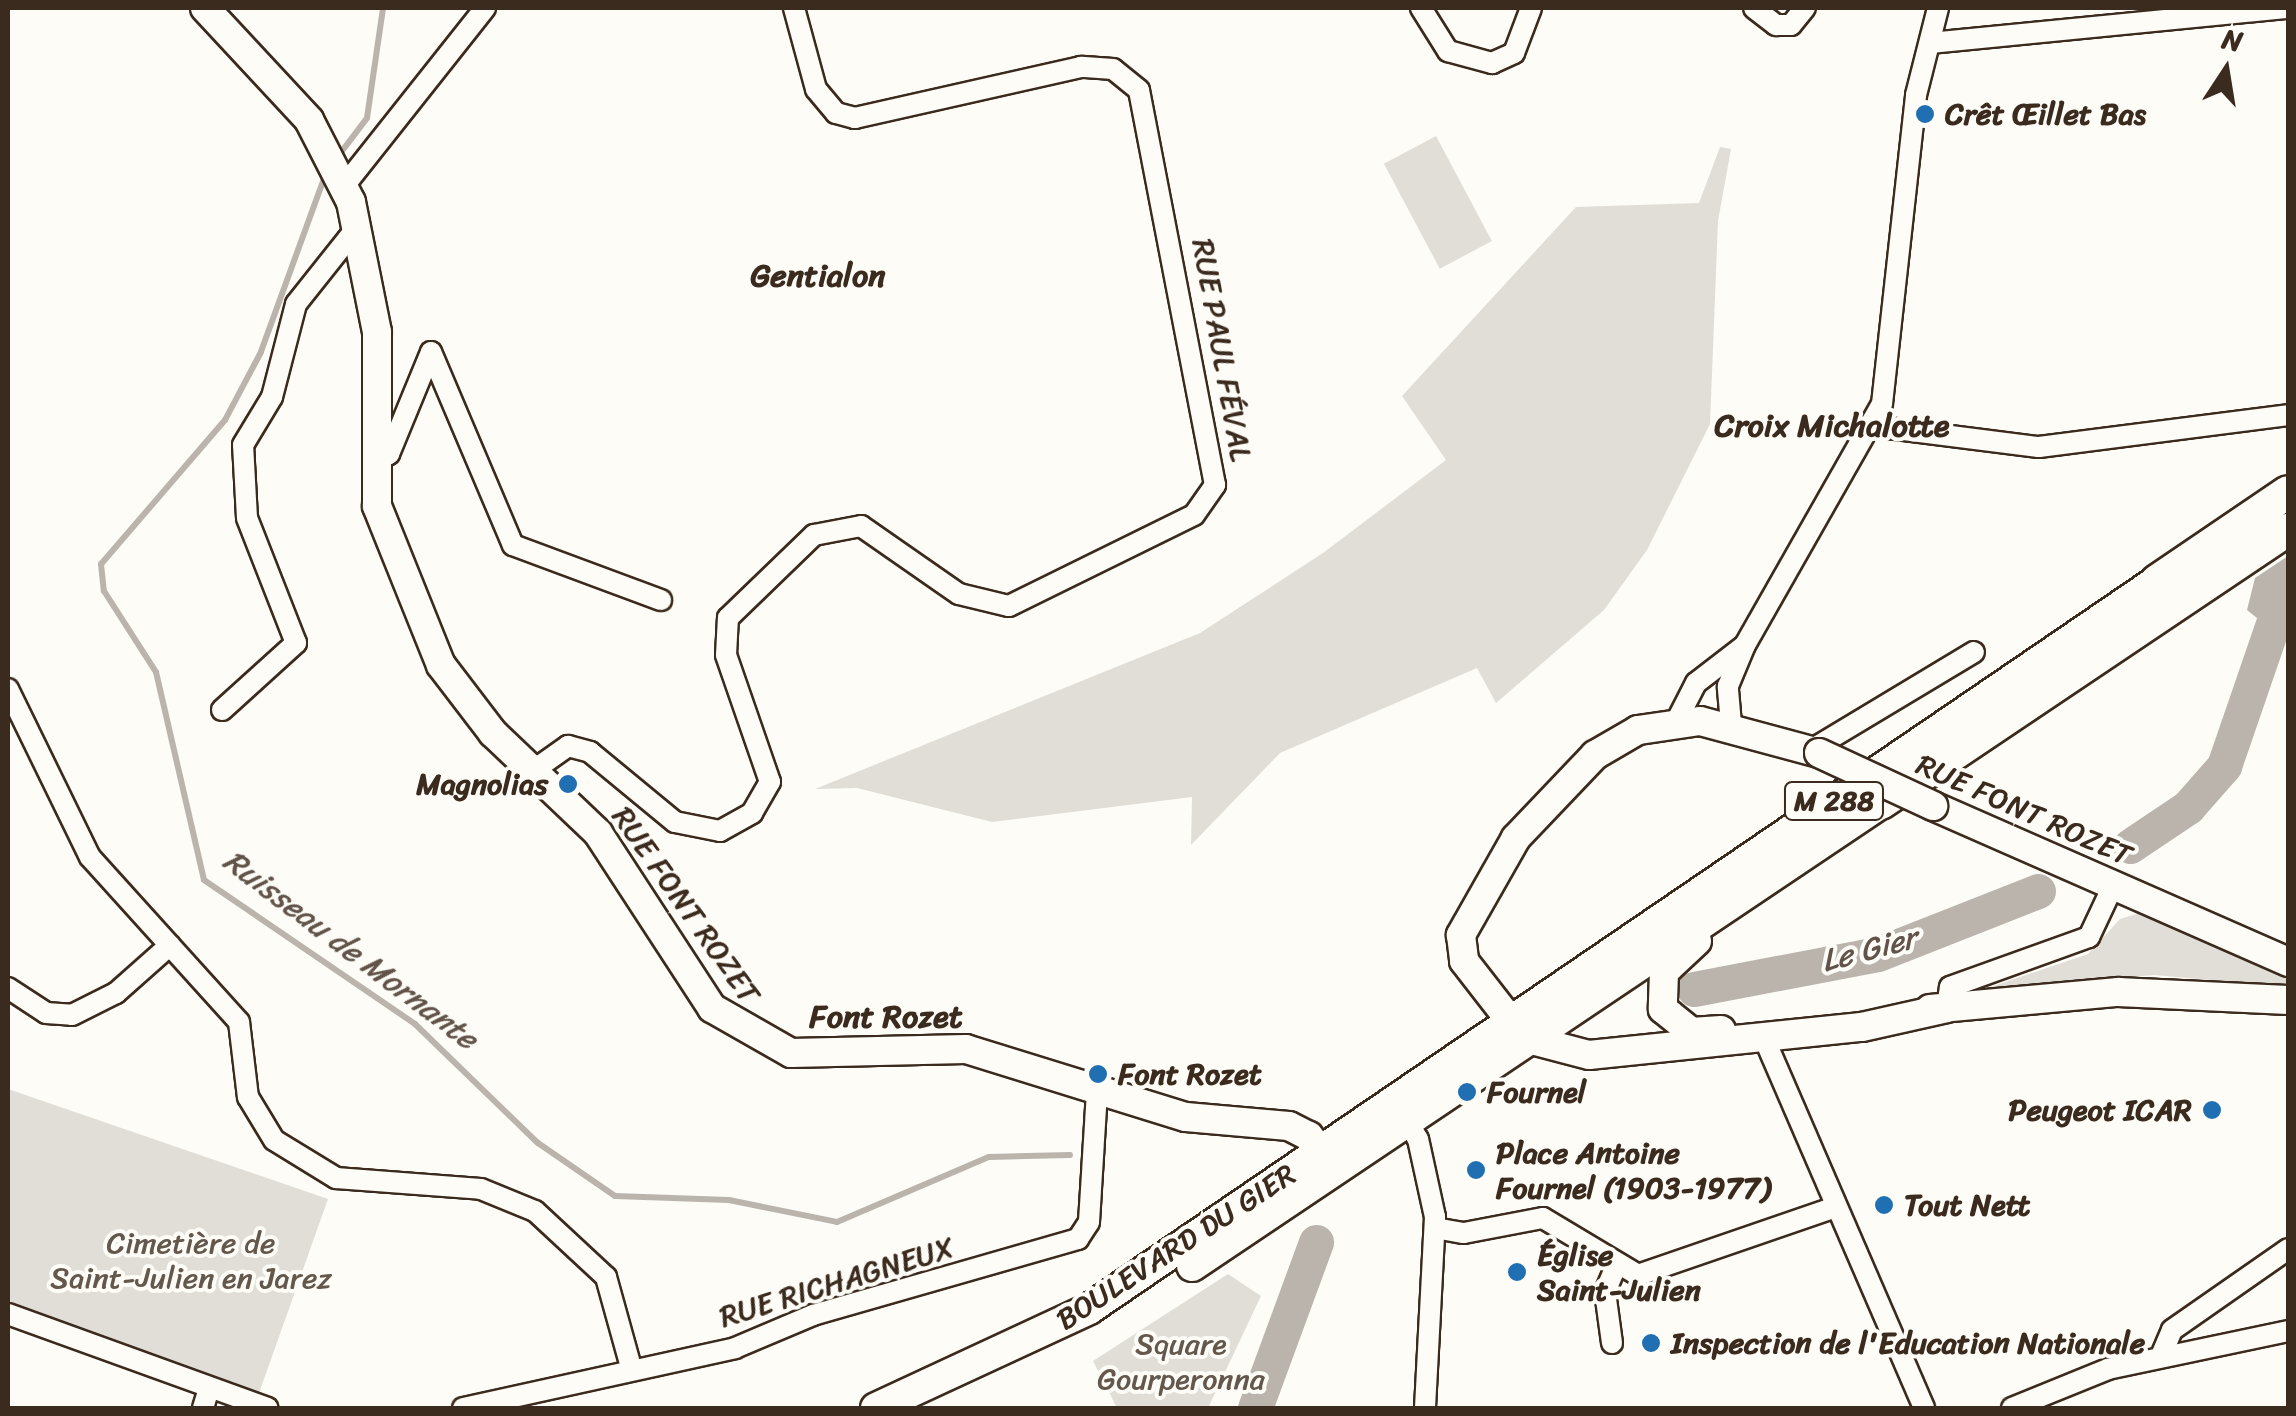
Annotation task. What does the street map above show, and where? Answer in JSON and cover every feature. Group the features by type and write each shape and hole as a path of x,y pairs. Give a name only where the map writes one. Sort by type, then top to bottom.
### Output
{"highway":[{"name":"M 288","path":"2157,581 2288,492"},
{"name":"M 288","path":"1880,803 2288,530"}],"main road":[{"name":"RUE FONT ROZET","path":"205,8 290,94 326,149 358,226 377,332 374,462 386,544 441,666 534,770 598,832 712,1008 741,1033 818,1056 966,1049 1186,1117 1288,1126 1327,1160"},
{"name":"M 288","path":"1517,1030 2157,581"},
{"name":"RUE FONT ROZET","path":"1517,1030 1464,961 1468,917 1560,782 1638,730 1676,722 1730,724 1815,752 2284,962"},
{"path":"1880,803 1671,961 1659,990 1671,1022 1692,1032 1817,1016 2118,992 2288,1000"},
{"name":"M 288","path":"1517,1030 1850,824"},
{"path":"1517,1030 1588,1055 1764,1038 1947,1008"},
{"path":"1764,1038 1817,1016"},
{"name":"BOULEVARD DU GIER","path":"926,1408 1085,1334 1327,1160 1517,1030"},
{"name":"BOULEVARD DU GIER","path":"876,1408 1089,1310 1327,1160"}],"street":[{"path":"341,181 446,60 485,8"},
{"name":"RUE PAUL FÉVAL","path":"534,770 568,746 590,752 675,822 720,831 752,813 770,782 726,655 728,618 814,536 861,526 959,594 1009,606 1194,515 1215,485 1139,90 1113,69 1081,67 855,118 836,113 816,88 794,8"},
{"path":"1421,8 1448,51 1492,63 1514,54 1531,8"},
{"path":"1754,8 1791,25 1805,8"},
{"path":"1730,724 1728,686 1746,644 1872,426 1891,356 1911,136 1938,8"},
{"path":"1930,43 2288,8"},
{"path":"222,710 296,642 247,518 243,445 272,397 296,304 358,226"},
{"path":"374,462 389,454 430,352 513,544 661,600"},
{"path":"1872,426 2039,448 2288,416"},
{"path":"1676,722 1696,683 1746,644"},
{"path":"1815,752 1974,652"},
{"path":"8,689 90,857 239,1022 248,1097 274,1140 336,1178 481,1189 535,1211 606,1277 631,1367"},
{"path":"1947,1008 1950,987 2089,937 2113,886"},
{"path":"8,988 46,1013 72,1015 116,993 170,945"},
{"path":"1764,1038 1924,1408"},
{"name":"RUE RICHAGNEUX","path":"463,1408 631,1367 754,1343 814,1315 1078,1238 1089,1222 1088,1142 1097,1091"},
{"path":"1401,1110 1436,1228 1425,1408"},
{"path":"1436,1228 1464,1233 1542,1218 1616,1266 1652,1273 1836,1207"},
{"path":"2161,1356 2172,1330 2288,1249"},
{"path":"1612,1343 1605,1292 1616,1266"},
{"path":"8,1314 206,1398 267,1408"},
{"path":"2012,1408 2161,1356 2288,1331"}],"green space":[{"path":"1436,136 1492,241 1440,269 1384,164"},
{"path":"1720,147 1731,149 1718,221 1710,424 1647,550 1604,610 1496,703 1477,668 1280,753 1191,845 1192,797 992,822 857,788 815,789 1200,633 1323,553 1446,460 1402,396 1576,207 1699,203"},
{"path":"2143,912 2288,976 2288,987 2154,975 1982,990 2088,954 2120,919"},
{"name":"Cimetière de Saint-Julien en Jarez","path":"8,1089 328,1199 259,1393 8,1306"},
{"name":"Square Gourperonna","path":"1228,1274 1261,1296 1208,1408 1117,1408 1093,1361"}],"shaded area":[{"path":"2288,556 2288,587 2263,623 2247,610 2255,578"}],"waterway":[{"name":"Ruisseau de Mornante","path":"336,159 367,118 383,8"},
{"name":"Ruisseau de Mornante","path":"326,173 261,352 225,420 101,564 104,591 156,672 204,880 415,1024 538,1143 615,1196 729,1200 837,1222 989,1157 1070,1155"},
{"name":"Le Gier","path":"2130,846 2188,807 2224,766 2288,580"},
{"name":"Le Gier","path":"1694,989 1878,954 2038,891"},
{"name":"Le Gier","path":"1255,1408 1316,1242"}],"place":[{"name":"Crêt Œillet Bas","path":"1925,114"},
{"name":"Magnolias","path":"568,784"},
{"name":"Font Rozet","path":"1098,1074"},
{"name":"Fournel","path":"1467,1092"},
{"name":"Peugeot ICAR","path":"2212,1110"},
{"name":"Place Antoine Fournel (1903-1977)","path":"1476,1170"},
{"name":"Tout Nett","path":"1884,1205"},
{"name":"Église Saint-Julien","path":"1517,1272"},
{"name":"Inspection de l'Education Nationale","path":"1651,1343"}],"district":[{"name":"Gentialon","path":"818,276"},
{"name":"Croix Michalotte","path":"1832,426"},
{"name":"Font Rozet","path":"886,1017"}]}
